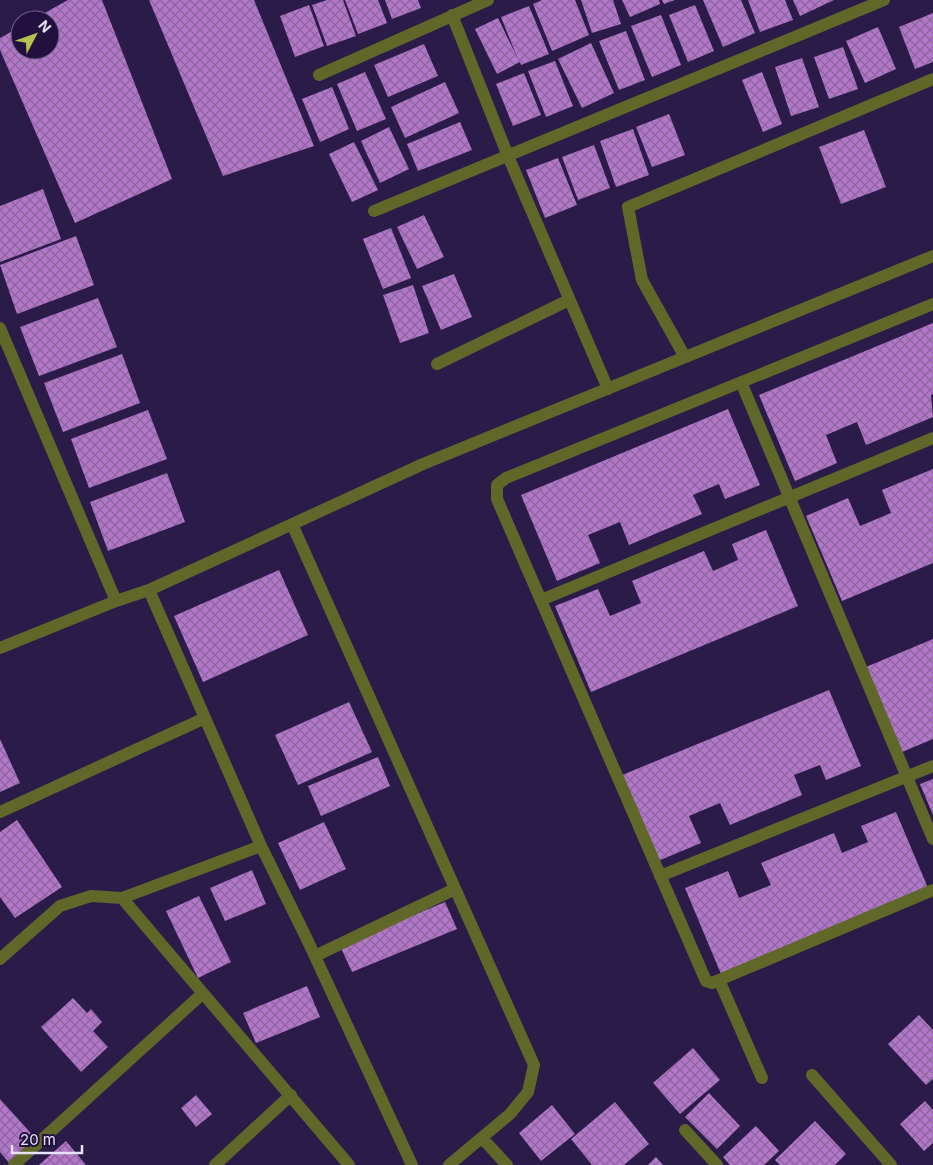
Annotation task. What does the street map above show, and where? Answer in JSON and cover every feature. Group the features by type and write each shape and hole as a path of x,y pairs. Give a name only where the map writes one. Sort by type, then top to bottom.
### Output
{"street":[{"path":"319,75 488,0"},
{"path":"374,211 884,0"},
{"path":"452,15 508,156 608,389"},
{"path":"685,357 642,280 628,207 933,79"},
{"path":"0,648 116,601 149,590 423,464 933,256"},
{"path":"437,364 570,300"},
{"path":"933,304 506,478 497,485 497,499 706,981 712,983 933,890"},
{"path":"0,328 116,601"},
{"path":"741,382 933,839"},
{"path":"541,600 933,438"},
{"path":"292,524 534,1065 528,1092 510,1114 450,1165"},
{"path":"149,590 261,846 315,956 412,1165"},
{"path":"0,812 205,718"},
{"path":"660,876 933,766"},
{"path":"0,958 60,906 91,896 122,898 261,846"},
{"path":"315,956 455,889"},
{"path":"122,898 202,994 291,1094 349,1165"},
{"path":"719,980 762,1078"},
{"path":"14,1165 202,994"},
{"path":"812,1074 891,1165"},
{"path":"215,1165 291,1094"},
{"path":"685,1130 717,1165"},
{"path":"482,1138 507,1165"}],"building":[{"path":"68,0 102,0 172,179 75,223 0,50 0,38 10,32 10,60 60,60 60,10 50,10"},
{"path":"149,0 254,0 314,146 223,176"},
{"path":"327,0 343,0 356,36 327,46 312,5"},
{"path":"345,0 378,0 387,23 358,34"},
{"path":"385,0 418,0 421,8 392,19"},
{"path":"542,0 575,0 589,35 552,51 533,4"},
{"path":"581,0 613,0 621,24 592,33"},
{"path":"622,0 659,0 660,4 630,17"},
{"path":"662,0 675,0 664,4"},
{"path":"703,0 741,0 755,33 723,47"},
{"path":"748,0 785,0 793,20 760,32"},
{"path":"793,0 834,0 800,16"},
{"path":"309,5 324,46 295,57 280,16"},
{"path":"695,5 714,51 688,62 669,15"},
{"path":"529,6 549,54 521,65 520,62 497,74 475,29 498,18 517,57 501,17"},
{"path":"933,13 933,62 915,69 899,27"},
{"path":"661,15 681,65 652,77 631,26"},
{"path":"878,27 896,69 865,83 846,41"},
{"path":"626,31 645,80 619,90 599,41"},
{"path":"591,43 614,93 582,108 558,59"},
{"path":"424,44 438,76 388,97 374,65"},
{"path":"843,47 858,89 829,99 814,57"},
{"path":"802,58 819,107 791,116 775,67"},
{"path":"555,61 573,106 546,117 528,71"},
{"path":"365,72 386,119 357,131 337,84"},
{"path":"762,72 782,124 763,132 742,80"},
{"path":"524,73 541,115 513,126 496,84"},
{"path":"445,82 459,113 405,138 391,107"},
{"path":"332,87 349,129 320,142 302,99"},
{"path":"669,114 685,155 652,167 636,127"},
{"path":"460,122 472,150 418,171 407,144"},
{"path":"389,127 409,169 380,183 361,141"},
{"path":"633,129 649,175 616,187 600,141"},
{"path":"864,130 886,187 841,204 819,147"},
{"path":"354,142 378,190 352,202 329,154"},
{"path":"594,145 610,188 578,200 562,157"},
{"path":"558,158 577,205 545,218 526,170"},
{"path":"43,189 61,239 0,262 0,206"},
{"path":"424,215 444,257 417,269 397,227"},
{"path":"391,228 411,278 383,289 363,239"},
{"path":"76,236 94,285 17,314 0,265"},
{"path":"454,274 472,317 441,330 422,286"},
{"path":"413,285 429,333 400,343 383,295"},
{"path":"98,298 117,347 39,376 20,327"},
{"path":"933,323 933,394 931,395 933,417 866,445 857,422 826,435 837,463 795,481 759,395"},
{"path":"122,354 140,403 63,432 44,383"},
{"path":"728,409 760,485 725,499 719,484 693,495 702,514 629,545 620,522 588,535 600,563 557,581 521,495"},
{"path":"148,410 167,459 89,488 71,439"},
{"path":"933,469 933,563 842,601 806,516 848,498 860,526 891,513 882,490"},
{"path":"167,473 185,522 108,551 90,502"},
{"path":"766,530 798,606 591,692 555,606 598,589 610,616 641,603 632,581 704,551 713,571 738,560 732,544"},
{"path":"279,570 308,635 203,682 174,616"},
{"path":"933,639 933,739 902,752 866,667"},
{"path":"829,690 861,766 826,780 820,765 794,775 802,795 730,825 720,803 689,816 701,843 658,861 622,775"},
{"path":"349,702 372,752 298,785 275,735"},
{"path":"0,739 20,783 0,792"},
{"path":"378,757 390,786 321,816 308,786"},
{"path":"933,779 933,815 920,784"},
{"path":"896,812 928,888 721,974 685,888 728,871 739,898 771,885 761,863 834,833 842,853 868,842 861,826"},
{"path":"17,820 62,887 15,918 0,897 0,832"},
{"path":"324,822 346,869 300,890 278,843"},
{"path":"252,870 266,904 225,921 210,888"},
{"path":"199,896 231,962 198,978 166,911"},
{"path":"445,902 457,929 352,972 340,946"},
{"path":"307,986 320,1017 256,1043 243,1013"},
{"path":"73,998 87,1013 91,1009 102,1022 93,1031 108,1047 81,1072 41,1027"},
{"path":"919,1015 933,1030 933,1079 926,1085 888,1044"},
{"path":"693,1048 720,1080 680,1114 653,1083"},
{"path":"709,1093 740,1126 717,1149 685,1117"},
{"path":"196,1095 212,1114 196,1127 181,1108"},
{"path":"0,1099 37,1140 10,1164 0,1152"},
{"path":"925,1101 933,1110 933,1143 924,1151 900,1124"},
{"path":"615,1102 649,1144 624,1165 592,1165 571,1139"},
{"path":"552,1105 575,1134 541,1161 519,1133"},
{"path":"815,1121 846,1154 835,1165 780,1165 775,1160"},
{"path":"756,1126 779,1151 764,1165 730,1165 723,1157"},
{"path":"66,1141 86,1165 39,1165"},
{"path":"656,1157 663,1165 648,1165"}]}
